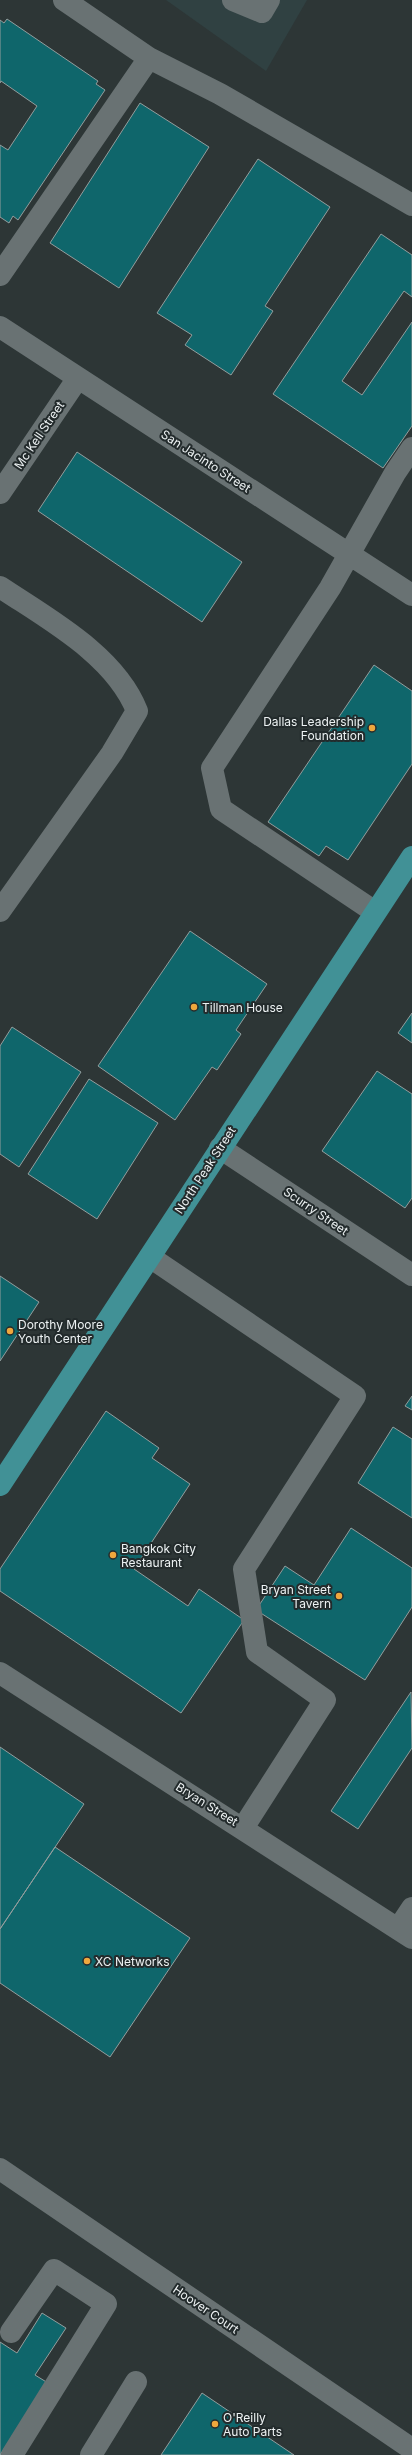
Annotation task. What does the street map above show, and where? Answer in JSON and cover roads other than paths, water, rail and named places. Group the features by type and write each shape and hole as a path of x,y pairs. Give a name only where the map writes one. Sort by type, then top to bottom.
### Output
{"main road":[{"name":"North Peak Street","path":"0,1485 412,857"}],"street":[{"path":"64,0 149,58 220,94 412,205"},
{"path":"233,0 262,12 269,0"},
{"path":"0,275 149,58"},
{"name":"San Jacinto Street","path":"0,327 412,595"},
{"name":"Mc Kell Street","path":"0,493 78,378"},
{"path":"375,912 222,809 212,768 350,554 395,473 412,448"},
{"path":"0,587 90,647 131,697 137,710 112,753 0,912"},
{"name":"Scurry Street","path":"220,1148 412,1275"},
{"path":"150,1256 355,1396 244,1569 256,1652 325,1700 243,1828"},
{"name":"Bryan Street","path":"0,1673 243,1828 405,1934"},
{"path":"405,1934 412,1908"},
{"name":"Hoover Court","path":"2,2174 412,2449"},
{"path":"11,2332 54,2270 106,2304 12,2455"},
{"path":"91,2455 136,2382"}],"place":[{"name":"Dallas Leadership Foundation","path":"372,728"},
{"name":"Tillman House","path":"194,1007"},
{"name":"Dorothy Moore Youth Center","path":"10,1331"},
{"name":"Bangkok City Restaurant","path":"113,1555"},
{"name":"Bryan Street Tavern","path":"339,1596"},
{"name":"XC Networks","path":"87,1961"},
{"name":"O'Reilly Auto Parts","path":"215,2424"}]}
